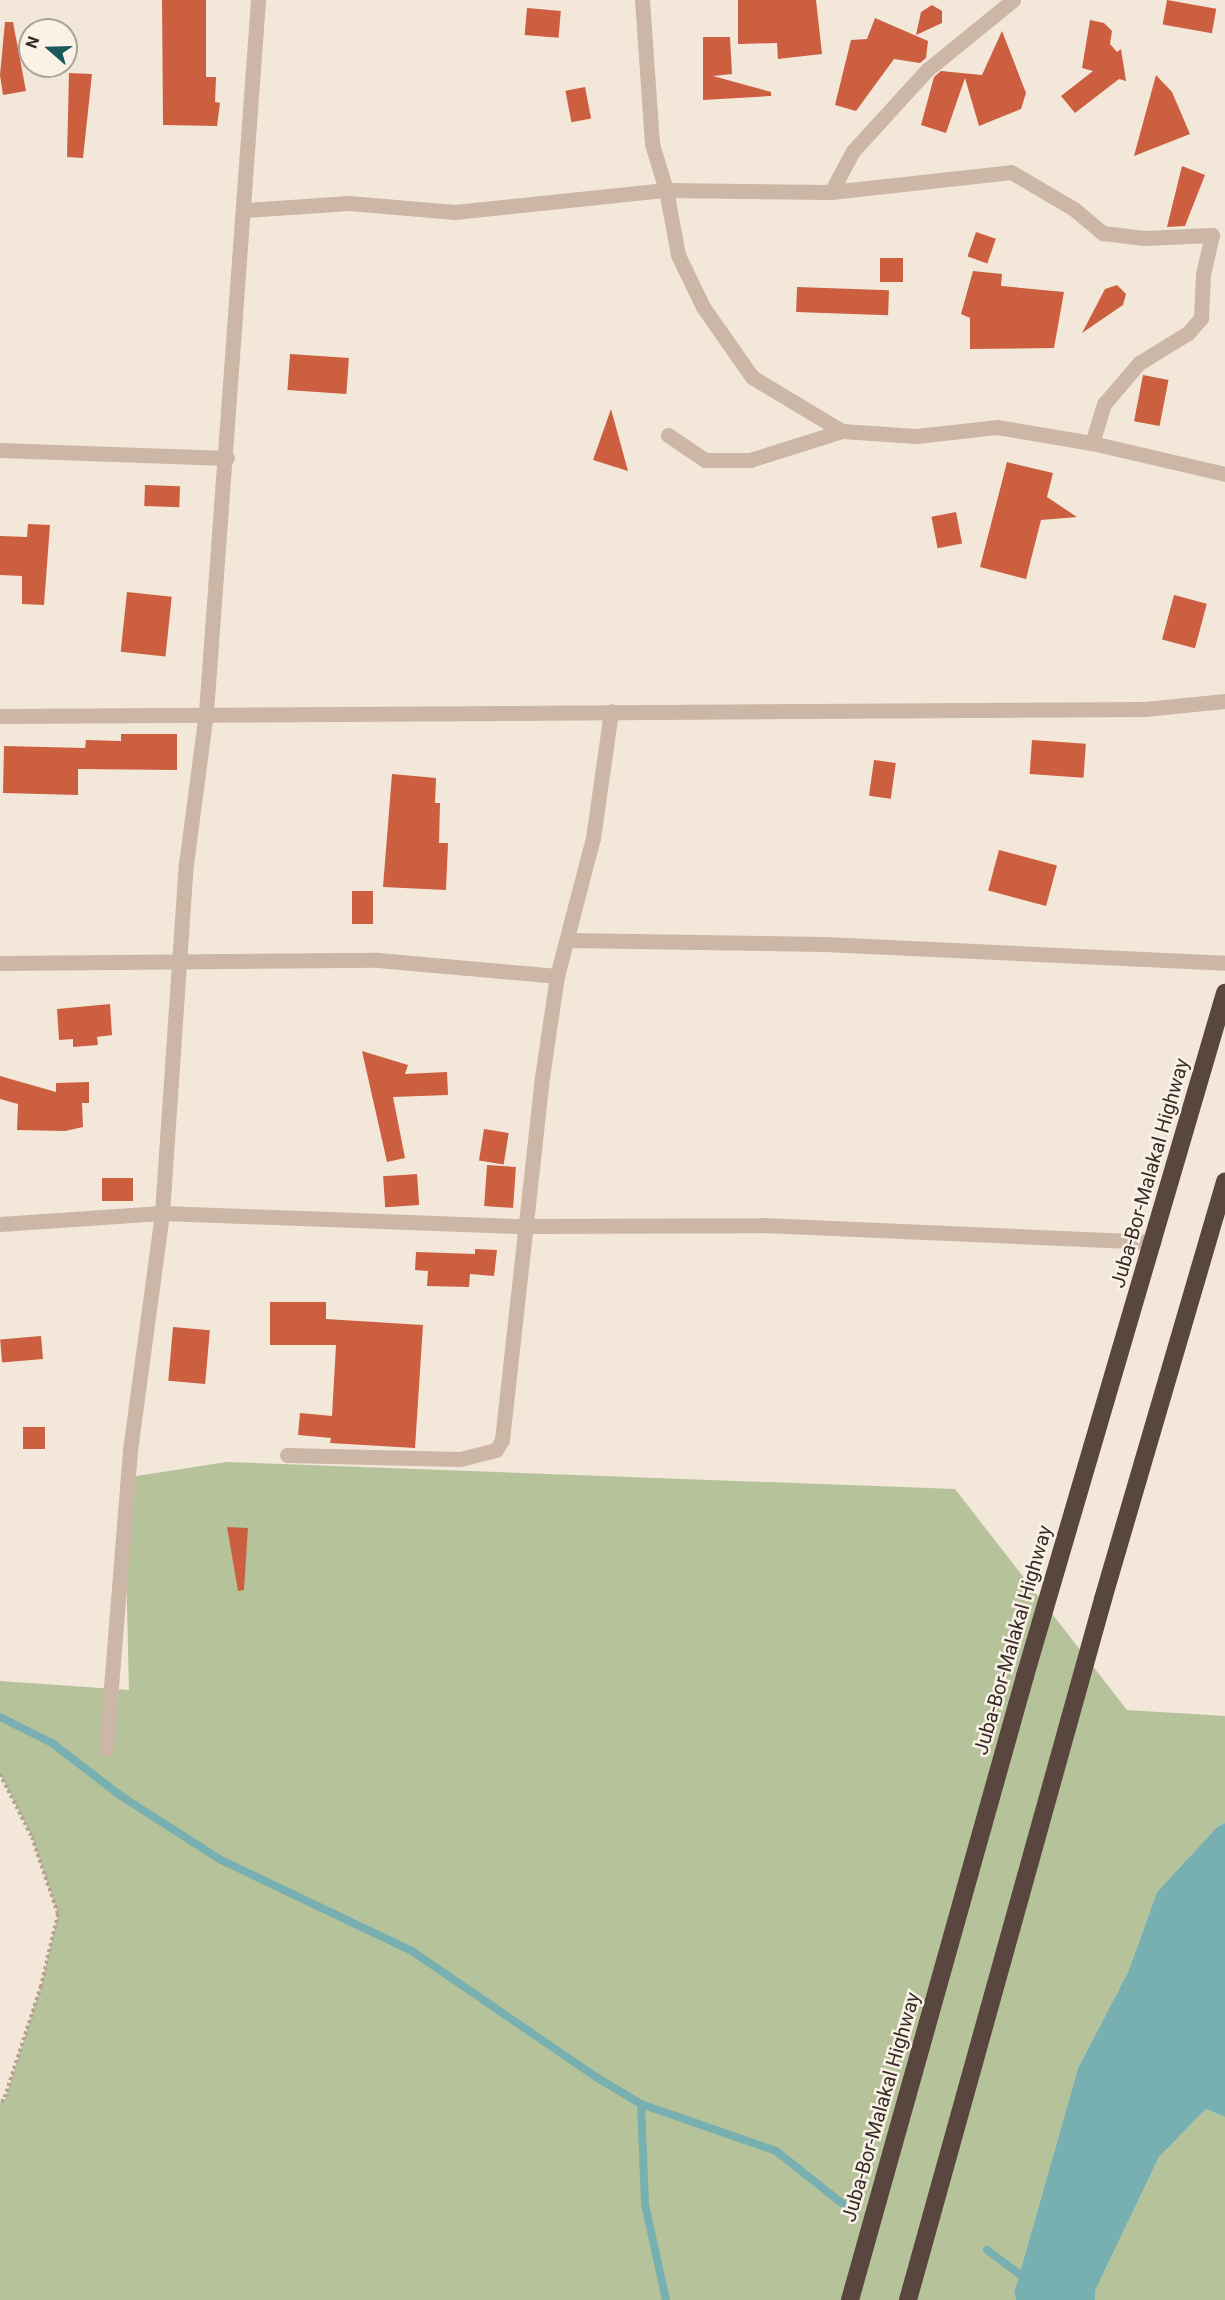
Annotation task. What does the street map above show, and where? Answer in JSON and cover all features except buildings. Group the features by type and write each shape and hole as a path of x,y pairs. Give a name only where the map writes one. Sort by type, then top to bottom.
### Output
{"highway":[{"name":"Juba-Bor-Malakal Highway","path":"850,2300 1025,1676 1154,1242 1225,993"},
{"path":"908,2300 1103,1599 1225,1182"}],"street":[{"path":"106,1749 130,1450 162,1213 186,864 206,712 246,210 258,0"},
{"path":"642,0 652,144 666,190 678,255 703,307 752,377 842,431"},
{"path":"831,192 853,151 927,70 1012,0"},
{"path":"246,210 349,203 455,212 666,190 831,192 1011,172 1074,209 1102,232 1144,238 1212,235 1203,273 1201,318 1188,333 1139,363 1104,404 1092,443"},
{"path":"669,435 705,460 750,460 842,431 916,436 998,427 1092,443 1225,474"},
{"path":"0,450 227,458"},
{"path":"0,716 206,712 1145,709 1225,701"},
{"path":"287,1455 460,1459 496,1450 505,1426 524,1226 557,976 593,838 611,711"},
{"path":"568,940 825,944 1225,963"},
{"path":"0,963 180,959 378,960 557,976"},
{"path":"0,1224 162,1213 524,1226 763,1225 1154,1242"}],"path":[{"path":"0,1774 32,1837 58,1914 41,1986 4,2100 0,2102"}],"green space":[{"path":"226,1462 955,1489 1127,1710 1225,1716 1225,1823 1217,1827 1157,1892 1128,1972 1078,2068 1014,2293 1016,2300 0,2300 0,2102 5,2099 41,1986 58,1914 32,1837 0,1774 0,1681 129,1690 124,1478"},
{"path":"1206,2109 1225,2117 1225,2300 1095,2300 1095,2291 1159,2157"}],"water":[{"path":"1225,1823 1225,2117 1206,2109 1159,2157 1095,2291 1095,2300 1016,2300 1014,2293 1078,2068 1128,1972 1157,1892 1217,1827"}],"waterway":[{"path":"0,1717 52,1743 121,1796 219,1859 412,1951 596,2077 641,2104 776,2151 847,2207"},
{"path":"641,2104 645,2204 666,2300"},
{"path":"987,2250 1026,2279"}]}
